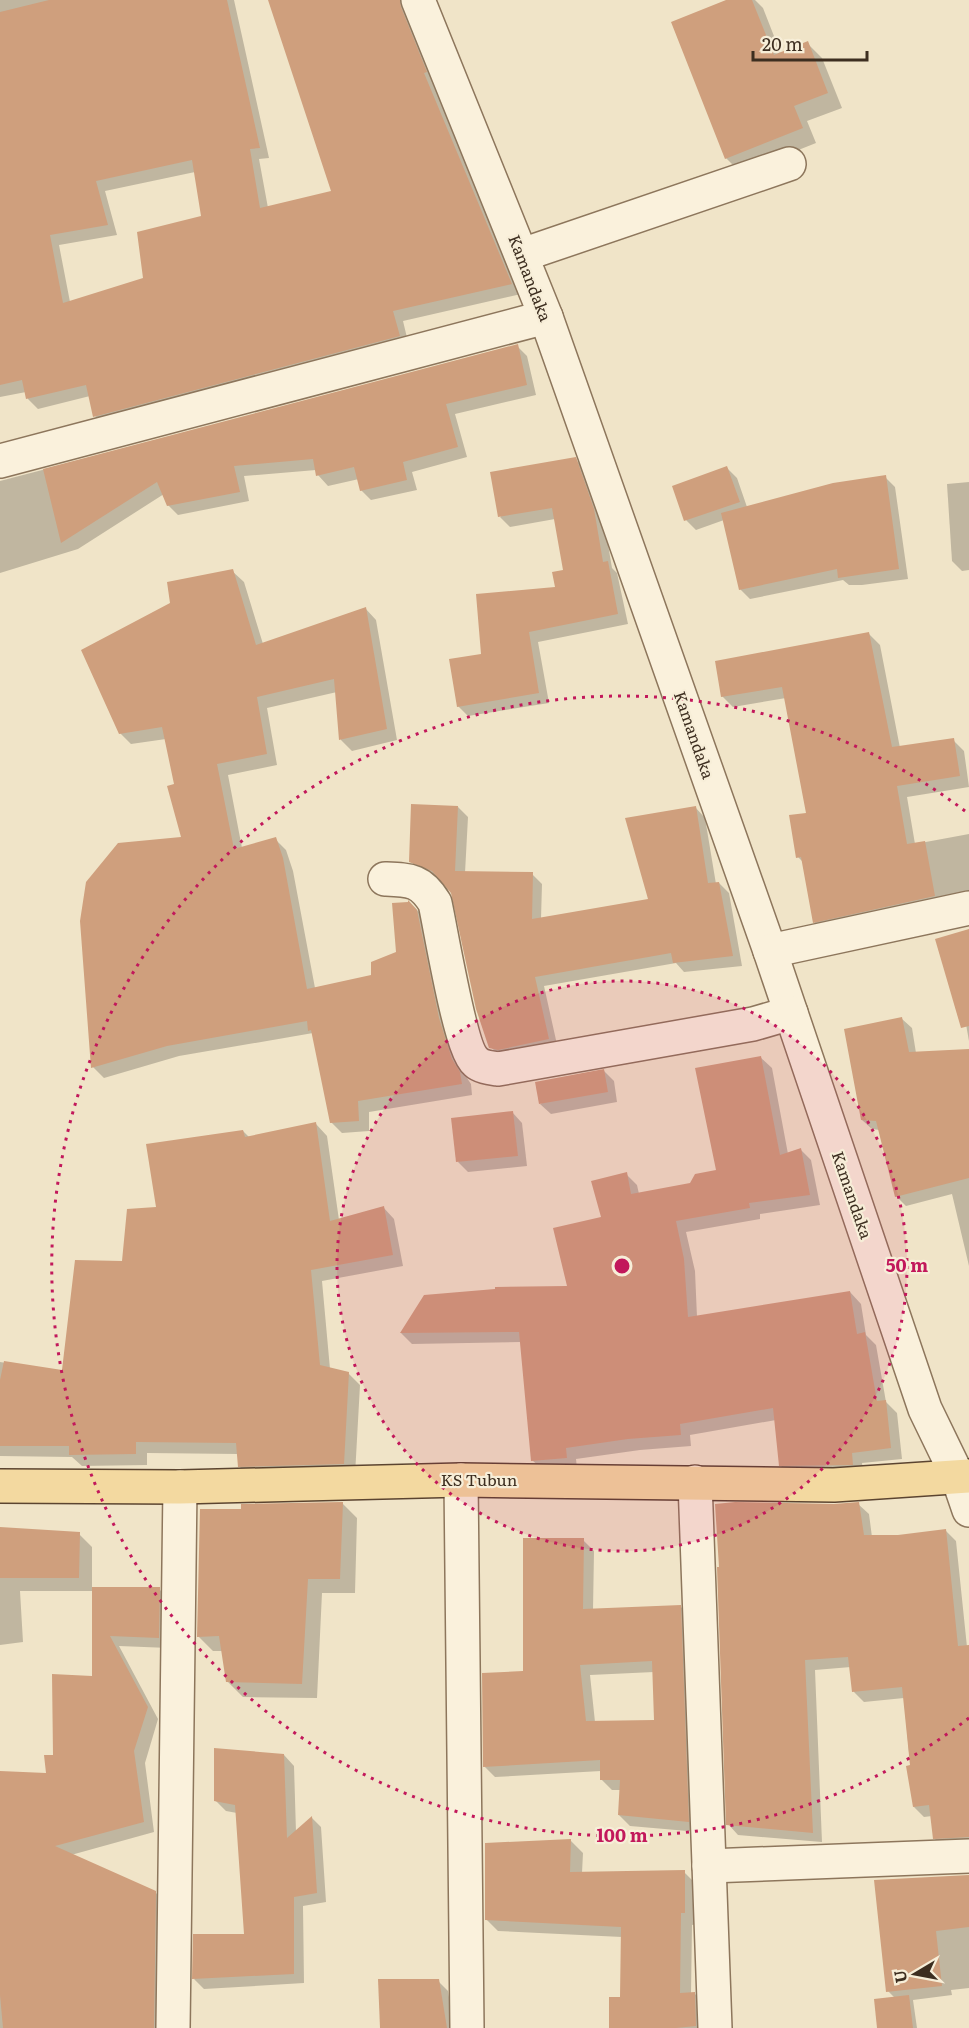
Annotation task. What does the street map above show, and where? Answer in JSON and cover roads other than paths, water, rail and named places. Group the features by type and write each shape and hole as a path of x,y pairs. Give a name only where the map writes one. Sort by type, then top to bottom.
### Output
{"main road":[{"name":"KS Tubun","path":"0,1486 180,1487 461,1480 834,1485 963,1475"}],"street":[{"name":"Kamandaka","path":"418,0 546,317 770,951 925,1409 963,1475 969,1510"},
{"path":"522,255 789,164"},
{"path":"0,461 546,317"},
{"path":"385,879 408,880 420,884 435,903 463,1037 476,1062 486,1067 498,1069 753,1024 791,1013"},
{"path":"770,951 969,908"},
{"path":"461,1480 466,2028"},
{"path":"695,1482 716,2028"},
{"path":"173,2028 180,1487"},
{"path":"709,1866 969,1856"}]}
